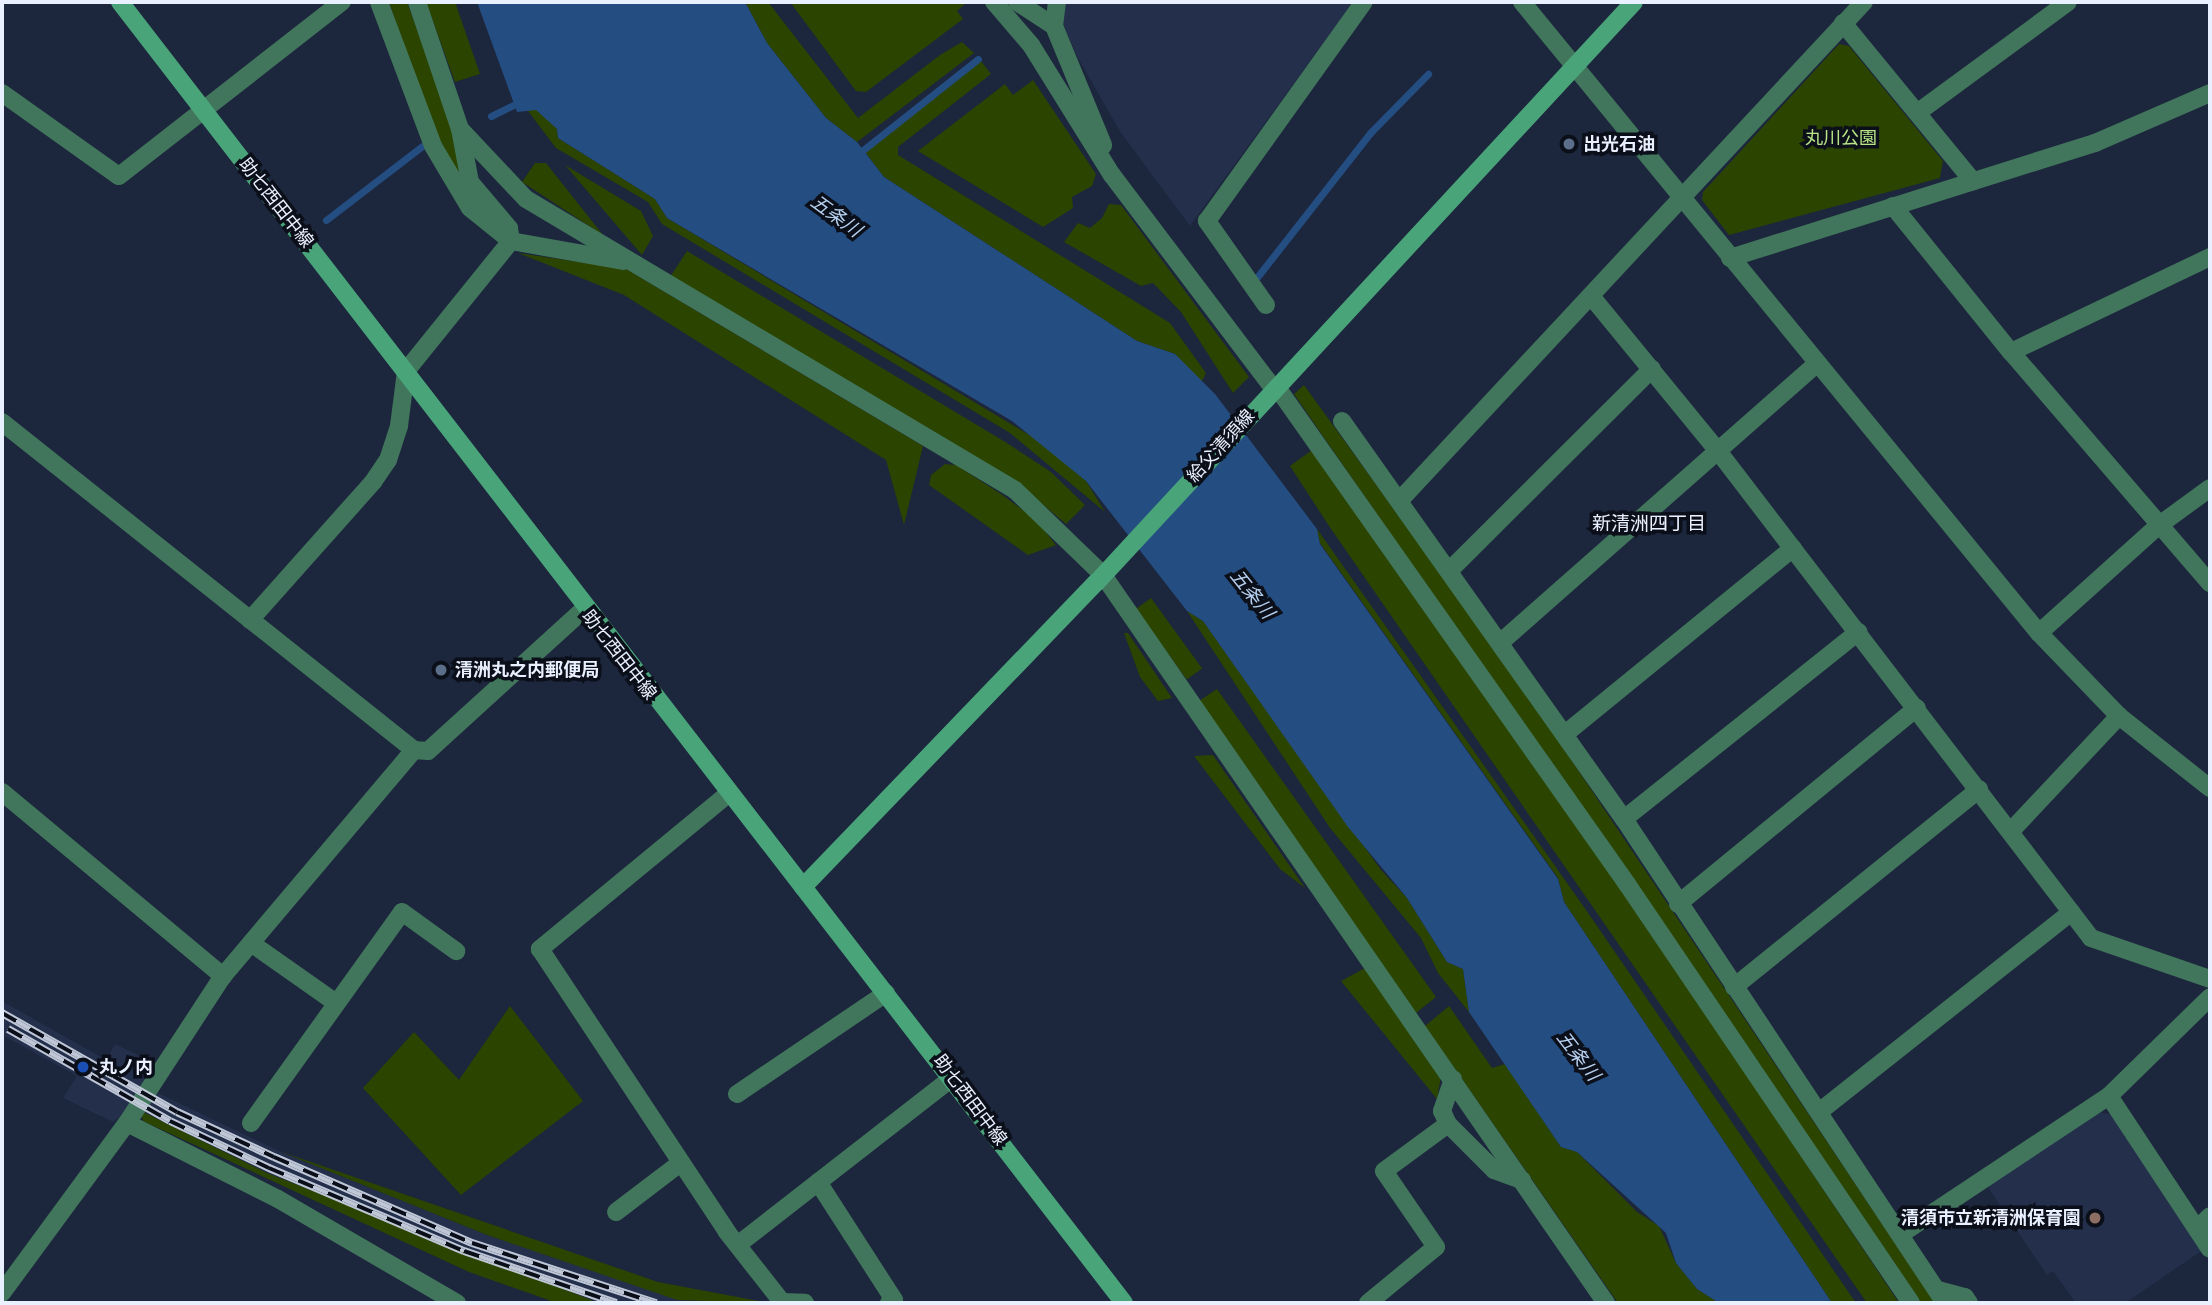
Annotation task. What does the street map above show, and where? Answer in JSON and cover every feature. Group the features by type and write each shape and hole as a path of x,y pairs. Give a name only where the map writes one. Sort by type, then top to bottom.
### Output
{"main road":[{"name":"助七西田中線","path":"120,2 406,371 584,610 953,1077 1124,1303"},
{"name":"給父清須線","path":"803,887 1108,570 1634,2"}],"street":[{"path":"2,93 119,176 342,2"},
{"path":"379,2 452,181 470,208 511,241 633,262"},
{"path":"250,620 388,460 406,371 511,241 509,228 470,182 460,129 417,2"},
{"path":"994,2 1031,45 1112,175 1272,390 1627,884 1911,1303"},
{"path":"1017,2 1054,26"},
{"path":"1057,2 1054,26 1112,175"},
{"path":"1266,305 1207,221 1364,2"},
{"path":"1522,2 2039,633 2119,716 2210,788"},
{"path":"1401,499 1864,2"},
{"path":"1917,113 2068,2"},
{"path":"1843,23 1973,181"},
{"path":"1730,258 2095,143 2210,93"},
{"path":"460,129 526,199 1014,490 1108,570 1220,751 1453,1079 1606,1303"},
{"path":"1893,206 2011,352 2158,526 2210,583"},
{"path":"2011,352 2210,257"},
{"path":"1591,296 1718,451 2091,938 2210,979"},
{"path":"1501,642 1816,364"},
{"path":"1450,570 1652,369"},
{"path":"1342,421 1401,499 1624,819 1678,904 1942,1297 1965,1297 1969,1303"},
{"path":"2,422 414,750 428,751 584,610"},
{"path":"2039,633 2158,526 2210,488"},
{"path":"1565,734 1793,548"},
{"path":"1624,819 1858,632"},
{"path":"1678,904 1917,708"},
{"path":"2011,831 2119,716"},
{"path":"2,1293 127,1123 223,976 414,750"},
{"path":"1734,987 1979,789"},
{"path":"2,792 223,976"},
{"path":"729,794 540,949 679,1164 782,1302 805,1303"},
{"path":"251,1123 402,912 456,951"},
{"path":"1819,1112 2071,912"},
{"path":"251,943 336,1003"},
{"path":"737,1094 886,993"},
{"path":"1901,1234 2109,1097 2210,997"},
{"path":"740,1243 953,1077"},
{"path":"1453,1079 1441,1111 1448,1124 1494,1170 1522,1180"},
{"path":"2109,1097 2204,1223 2210,1249"},
{"path":"127,1123 278,1199 457,1303"},
{"path":"1368,1303 1436,1247 1384,1171 1448,1124"},
{"path":"616,1212 679,1164"},
{"path":"818,1182 894,1300 889,1303"}],"shaded area":[{"path":"1061,2 1353,2 1190,226 1121,133 1078,58 1060,18"},
{"path":"2,1001 106,1060 115,1044 158,1064 133,1106 113,1122 63,1098 77,1076 2,1035"},
{"path":"154,1091 279,1151 487,1235 689,1303 599,1303 267,1173 141,1111"},
{"name":"清須市立新清洲保育園","path":"2100,1112 2112,1115 2203,1250 2125,1303 2076,1303 2053,1271 2047,1275 1987,1186"}],"green space":[{"path":"389,2 407,2 449,117 462,165 458,179 427,116"},
{"path":"426,2 455,2 480,74 455,82"},
{"path":"745,2 768,2 858,118 940,55 962,42 974,53 857,142 826,118 767,43"},
{"path":"790,2 967,2 957,11 963,19 866,92 856,91"},
{"name":"丸川公園","path":"1839,44 1849,46 1943,161 1940,178 1729,235 1702,200 1703,192"},
{"path":"981,61 991,74 898,147 898,155 1170,323 1206,373 1200,385 1175,354 1137,341 884,177 865,152"},
{"path":"1033,80 1096,174 1092,186 1072,197 1073,208 1043,227 918,151 1005,84 1013,95"},
{"path":"536,109 557,128 558,138 655,199 667,218 1046,445 1086,481 1105,512 1010,433 662,224 648,202 556,148 528,111"},
{"path":"535,163 546,163 603,235 522,182"},
{"path":"565,165 641,211 653,236 642,255"},
{"path":"1109,204 1121,205 1249,377 1233,393 1181,312 1153,283 1141,286 1064,242 1078,223 1090,228 1102,218"},
{"path":"687,251 1007,443 1051,472 1085,505 1066,524 1014,480 670,277"},
{"path":"518,253 626,269 923,446 904,525 886,460 624,295"},
{"path":"1304,385 1523,688 1935,1303 1921,1303 1294,394"},
{"path":"1312,450 1626,894 1899,1303 1867,1303 1329,526 1290,466"},
{"path":"945,464 956,465 1001,494 1035,519 1056,545 1028,555 929,485 931,475"},
{"path":"1317,529 1584,907 1856,1303 1832,1303 1564,902 1558,878 1320,543"},
{"path":"1151,598 1202,668 1187,680 1136,609"},
{"path":"1187,611 1203,621 1381,870 1407,898 1447,962 1463,969 1469,1012 1438,973 1421,938 1330,828"},
{"path":"1124,633 1128,633 1172,698 1158,701 1140,677"},
{"path":"1217,689 1436,997 1416,1013 1199,701"},
{"path":"1213,755 1305,888 1280,869 1194,756"},
{"path":"1365,968 1441,1076 1437,1099 1341,981"},
{"path":"510,1006 583,1101 461,1195 363,1088 414,1032 459,1080"},
{"path":"1449,1006 1492,1068 1505,1064 1561,1147 1577,1152 1637,1212 1659,1226 1676,1263 1697,1289 1719,1303 1618,1303 1425,1026"},
{"path":"141,1111 267,1173 599,1303 557,1303 469,1272 143,1121"},
{"path":"279,1151 658,1282 769,1303 677,1300 487,1235"}],"water":[{"name":"五条川","path":"477,2 745,2 767,43 826,118 857,142 884,177 1137,341 1175,354 1215,394 1317,529 1320,544 1558,879 1564,902 1832,1303 1719,1303 1697,1289 1676,1263 1666,1233 1577,1152 1561,1147 1469,1012 1463,969 1447,962 1407,898 1348,827 1203,621 1187,611 1086,481 1012,421 667,218 655,199 558,138 557,129 536,110 517,112"}],"waterway":[{"path":"858,154 978,59"},
{"path":"1258,276 1370,133 1428,74"},
{"path":"491,116 522,101"},
{"path":"326,220 422,146"}],"railway":[{"path":"2,1013 177,1112 274,1157 472,1243 656,1303"},
{"path":"8,1029 170,1121 269,1168 464,1251 616,1303"}],"place":[{"name":"出光石油","path":"1569,144"},
{"name":"清洲丸之内郵便局","path":"441,670"},
{"name":"丸ノ内","path":"83,1067"},
{"name":"清須市立新清洲保育園","path":"2095,1218"}],"district":[{"name":"新清洲四丁目","path":"1649,524"}]}
